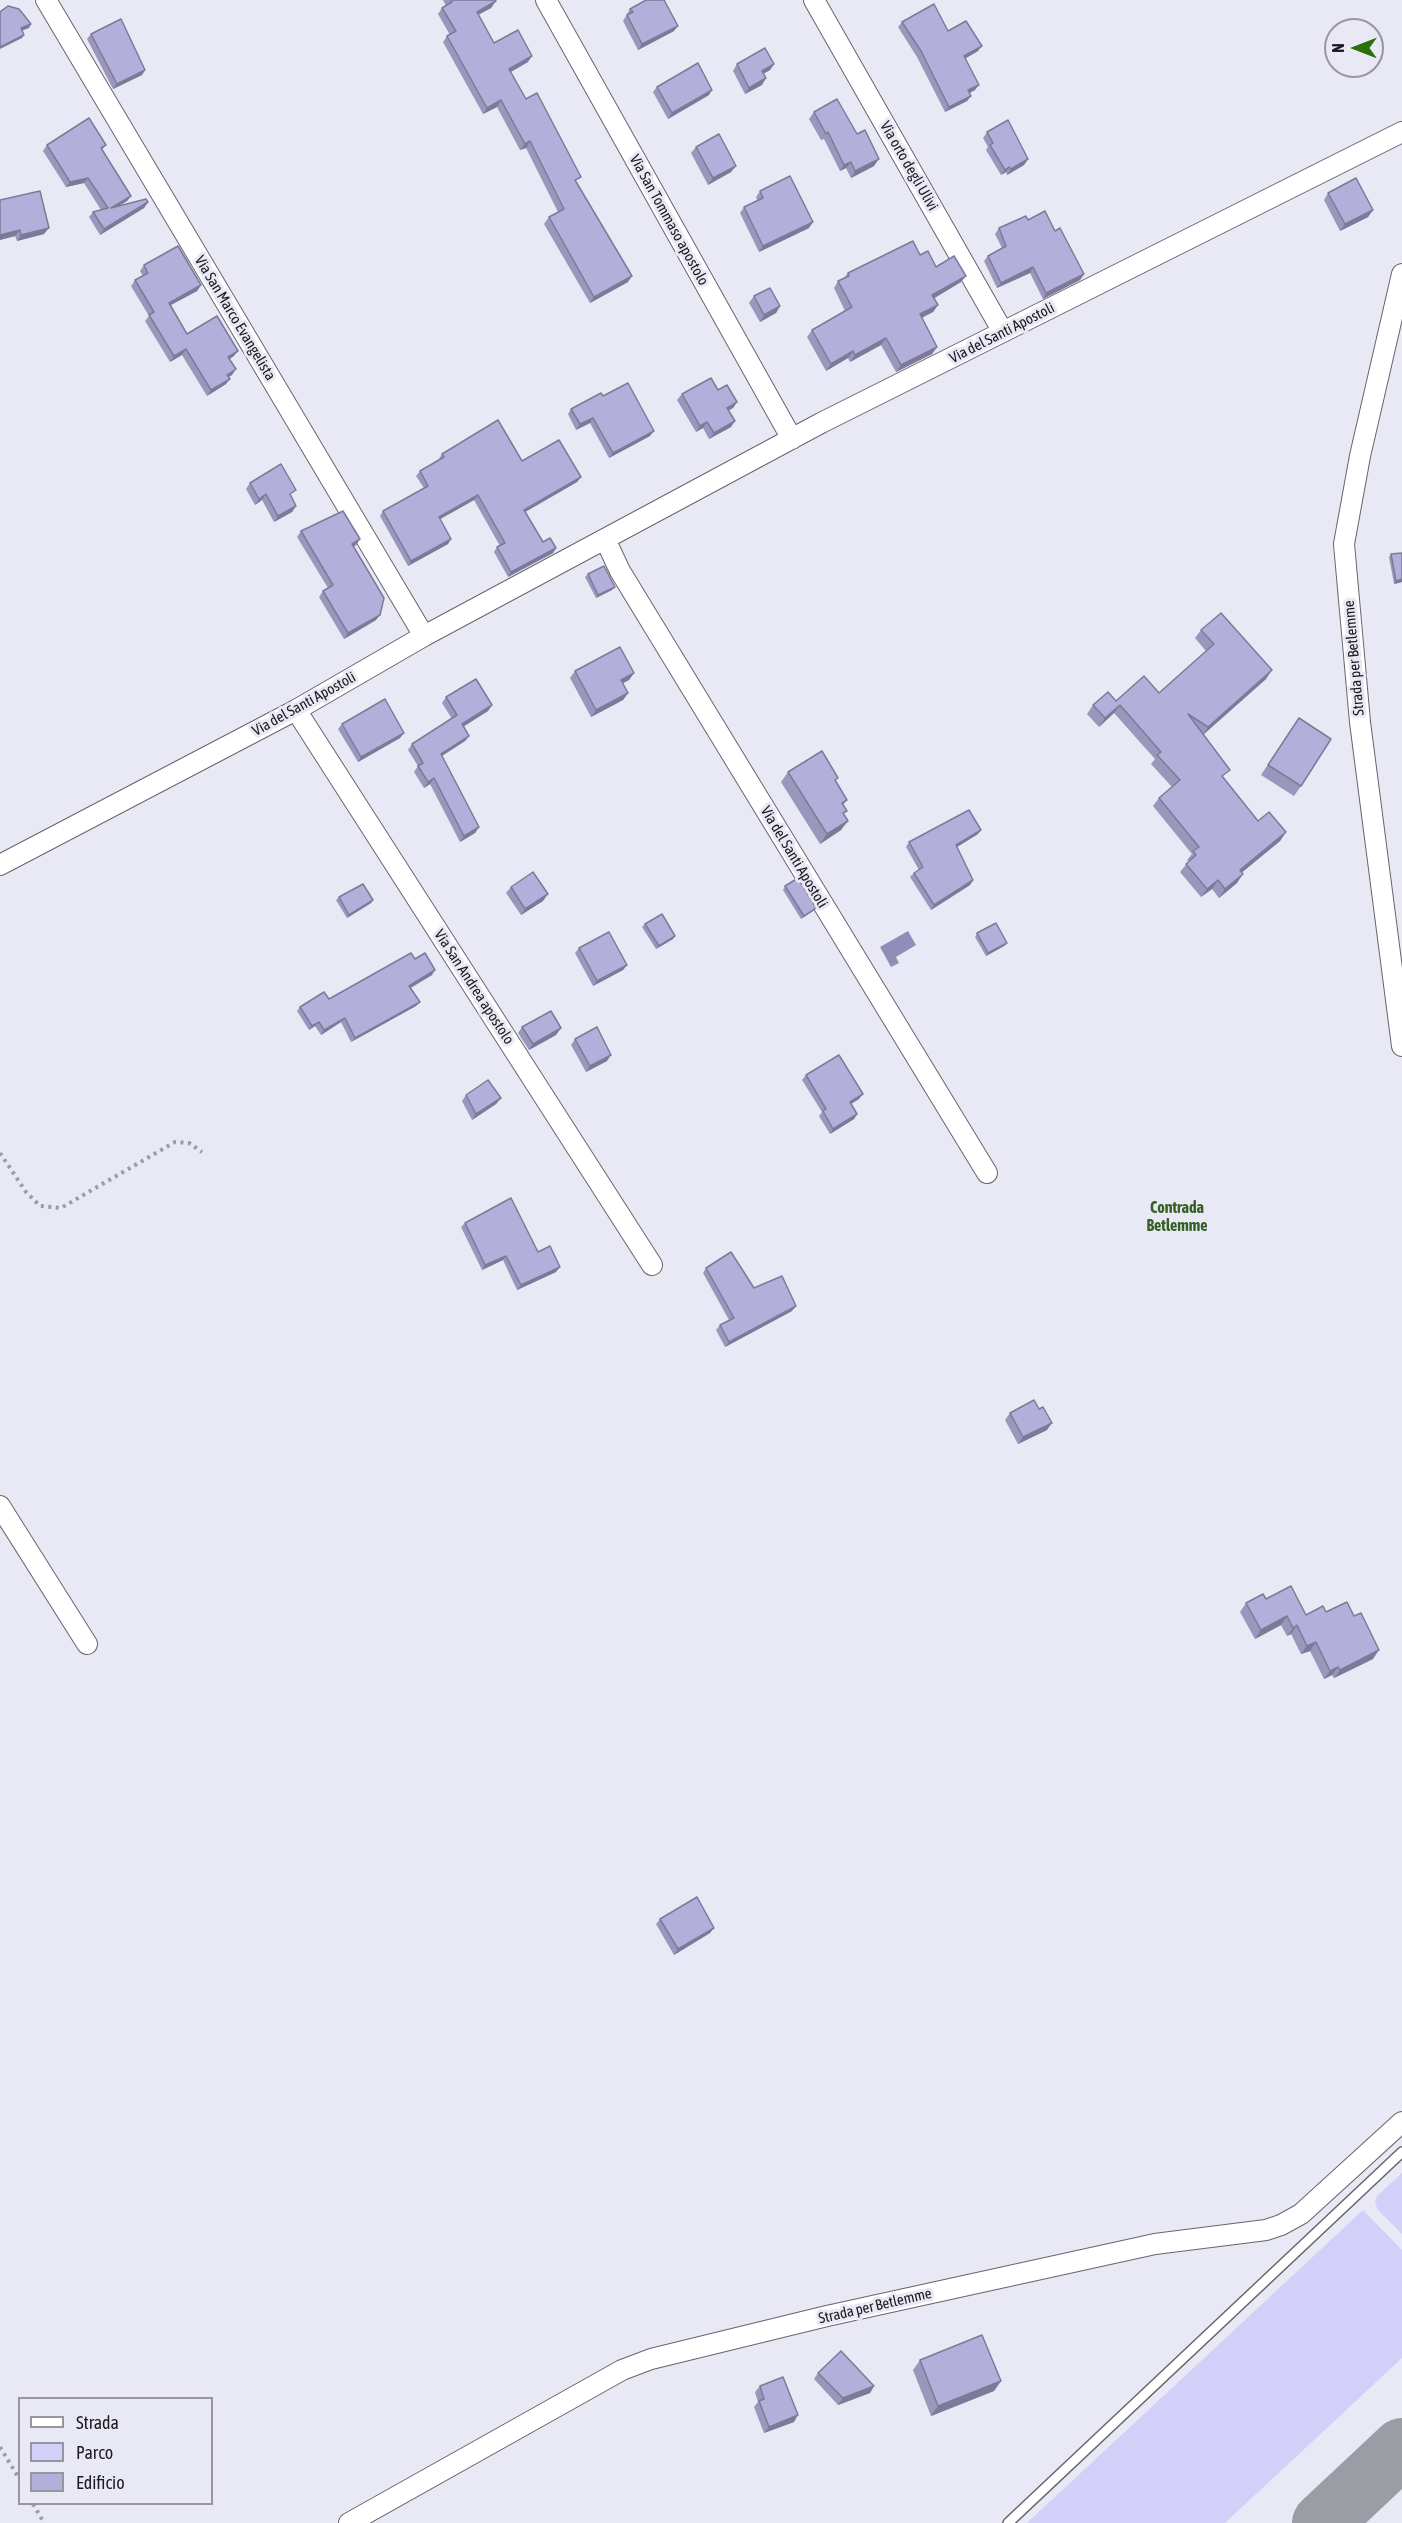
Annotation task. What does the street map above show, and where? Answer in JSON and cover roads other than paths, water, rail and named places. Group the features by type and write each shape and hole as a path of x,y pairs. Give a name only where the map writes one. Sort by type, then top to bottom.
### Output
{"street":[{"name":"Via San Marco Evangelista","path":"46,0 424,636"},
{"name":"Via San Tommaso apostolo","path":"546,0 792,439"},
{"name":"Via orto degli Ulivi","path":"814,0 1003,332"},
{"name":"Via del Santi Apostoli","path":"0,865 296,710 424,636 792,439 1402,132"},
{"name":"Strada per Betlemme","path":"1402,274 1360,456 1344,544 1360,722 1394,921 1402,1046"},
{"name":"Via del Santi Apostoli","path":"605,539 620,571 987,1173"},
{"name":"Via San Andrea apostolo","path":"296,710 652,1265"},
{"path":"0,1506 87,1644"},
{"name":"Strada per Betlemme","path":"349,2523 622,2370 651,2359 827,2316 1155,2244 1266,2230 1281,2225 1301,2214 1402,2122"}],"lane":[{"path":"1008,2523 1402,2152"}],"district":[{"name":"Contrada Betlemme","path":"1177,1217"}]}
